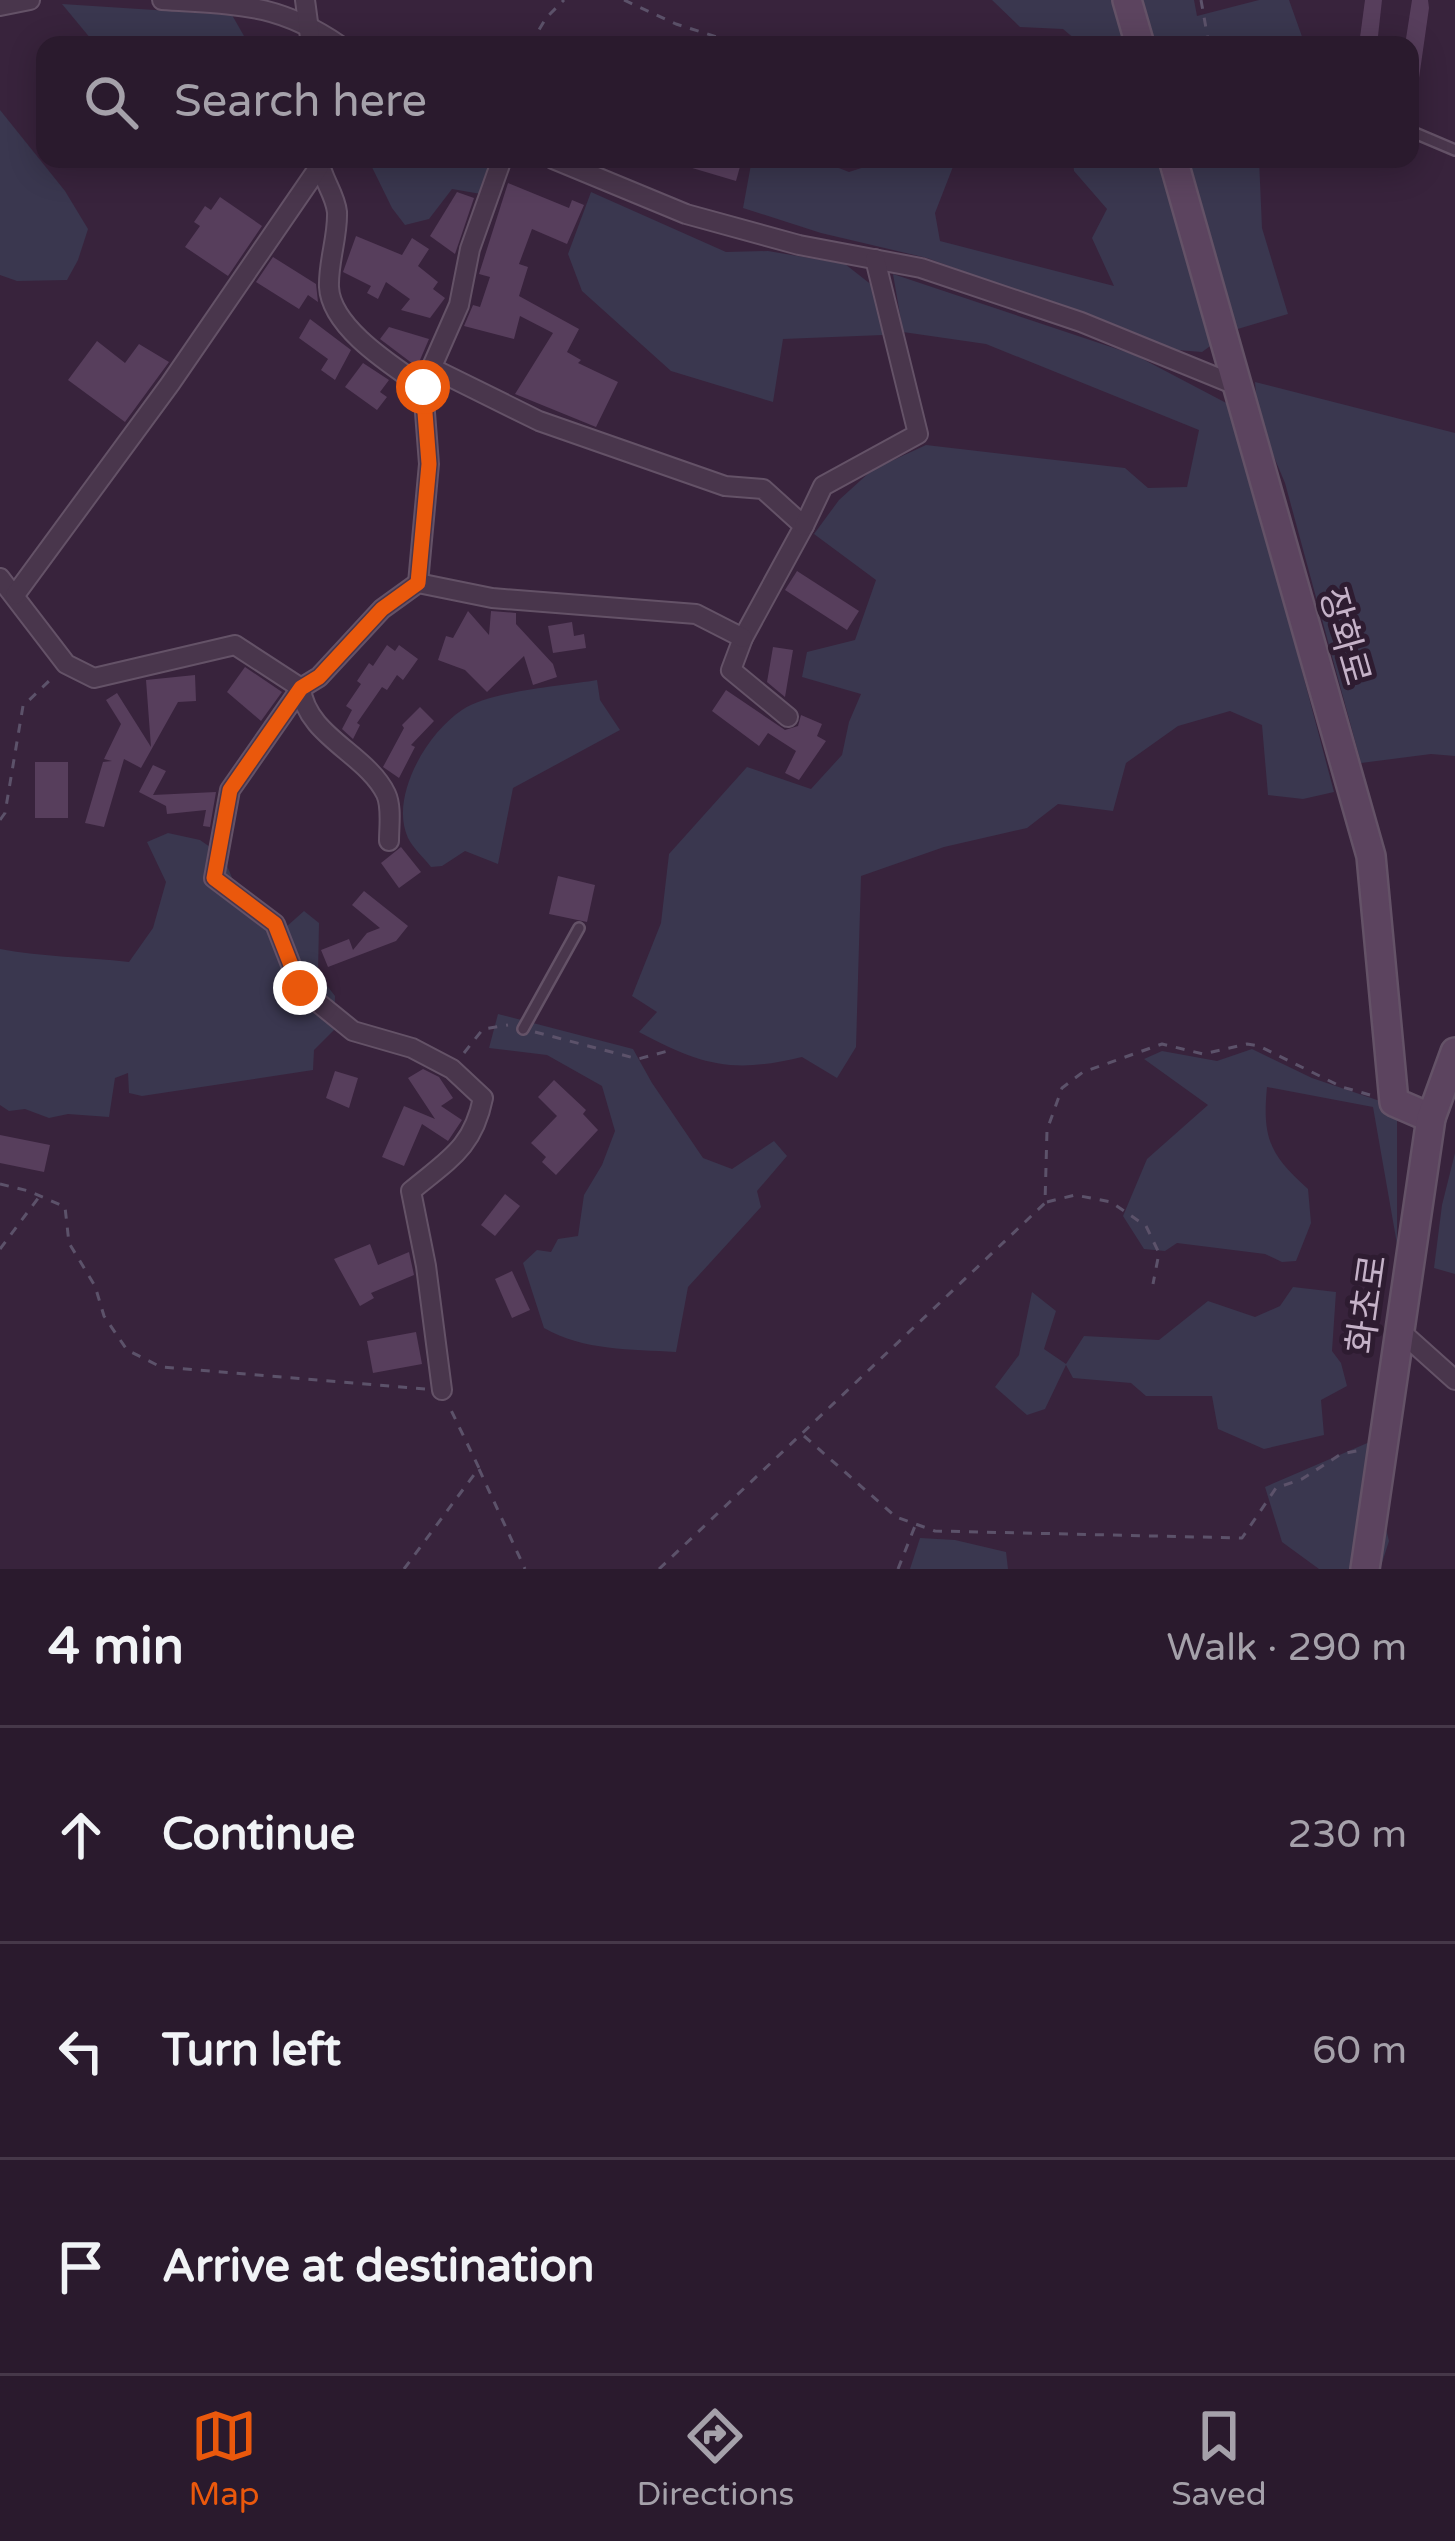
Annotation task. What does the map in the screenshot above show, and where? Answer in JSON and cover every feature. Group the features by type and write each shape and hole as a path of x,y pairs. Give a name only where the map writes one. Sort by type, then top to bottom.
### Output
{"street":[{"path":"0,6 30,0"},
{"path":"162,0 254,5 310,35"},
{"path":"305,0 310,35"},
{"path":"1127,0 1137,36"},
{"path":"15,595 170,384 316,168"},
{"path":"321,168 336,204 337,239 329,286 335,310 375,353 423,387"},
{"path":"418,583 429,464 423,387 459,305 470,249 499,168"},
{"path":"575,168 686,214 799,244 921,268 1081,322 1238,386"},
{"name":"장화로","path":"1176,168 1371,856 1394,1102"},
{"path":"788,717 731,670 743,638 823,486 918,434 875,259"},
{"path":"423,387 440,372 539,421 724,486 763,489 805,526"},
{"path":"0,578 66,664 94,678 235,645 301,688"},
{"path":"442,1390 411,1191 469,1143 483,1098 452,1069 412,1048 353,1031 300,988 275,924 214,878 230,790 301,688 319,677 382,609 418,583 492,598 696,614 743,638"},
{"path":"301,688 303,706 348,755 369,766 389,799 389,841"},
{"name":"화초로","path":"1364,1569 1431,1118 1455,1052"},
{"path":"1394,1102 1431,1118"},
{"path":"1398,1329 1455,1380"}],"lane":[{"path":"1419,135 1455,150"},
{"path":"524,1029 579,928"}],"path":[{"path":"535,36 564,0"},
{"path":"624,0 714,36"},
{"path":"1201,0 1207,36"},
{"path":"0,820 23,706 66,664"},
{"path":"452,1069 483,1029 506,1024 638,1059 668,1051"},
{"path":"1046,1203 1047,1130 1062,1088 1082,1072 1162,1044 1203,1054 1247,1044 1259,1046 1342,1087 1394,1102"},
{"path":"0,1184 65,1207 69,1243 95,1286 104,1316 127,1350 161,1366 442,1390 525,1569"},
{"path":"659,1569 1046,1203 1076,1195 1111,1202 1146,1226 1159,1253 1153,1284"},
{"path":"0,1249 40,1196"},
{"path":"803,1435 896,1517 935,1531 1242,1538 1276,1488 1303,1479 1341,1454 1384,1445"},
{"path":"404,1569 479,1468"},
{"path":"898,1569 915,1524"}],"shaded area":[{"path":"992,0 1194,0 1197,16 1259,0 1289,0 1302,36 1071,36 1063,29 1020,27"},
{"path":"62,4 232,15 244,36 89,36"},
{"path":"0,110 36,155 36,168 47,168 88,229 67,280 17,281 0,275"},
{"path":"372,168 491,168 481,194 452,189 429,219 405,225"},
{"path":"750,168 849,172 952,168 935,213 940,241 1114,286 1092,238 1107,209 1074,168 1259,168 1262,228 1288,314 1231,331 1202,352 1177,350 927,258 821,233 743,208"},
{"path":"591,192 726,252 768,251 845,264 873,286 883,335 783,339 773,402 671,371 582,291 568,254"},
{"path":"893,274 1135,355 1232,406 1334,792 1303,799 1268,795 1262,725 1230,711 1178,726 1126,763 1113,811 1058,804 1027,828 944,847 861,876 856,1047 837,1078 802,1057 756,1065 699,1059 639,1032 657,1012 632,996 661,923 669,854 747,767 811,789 842,755 861,694 802,677 807,652 855,640 876,580 814,534 839,500 872,470 926,445 1125,468 1148,488 1187,487 1199,430 986,344 903,332"},
{"path":"1255,382 1455,433 1455,756 1431,754 1361,763 1285,483 1258,419"},
{"path":"597,680 600,700 620,730 513,788 498,864 465,851 442,866 431,867 408,838 403,822 415,767 436,734 462,710 490,698"},
{"path":"168,833 200,840 223,856 235,885 286,927 304,911 319,923 318,974 335,996 334,1030 314,1050 313,1070 142,1096 129,1093 128,1073 115,1078 109,1117 68,1114 49,1118 25,1109 9,1111 0,1105 0,949 129,962 153,928 166,882 147,842"},
{"path":"498,1014 633,1049 703,1158 732,1169 774,1141 787,1156 757,1191 761,1207 688,1287 676,1352 591,1345 544,1328 523,1263 537,1250 551,1252 558,1239 578,1236 584,1195 615,1131 602,1086 547,1055 489,1048"},
{"path":"1252,1049 1312,1078 1383,1102 1397,1114 1397,1244 1373,1107 1267,1087 1271,1144 1308,1189 1311,1223 1296,1261 1177,1243 1165,1251 1144,1249 1123,1216 1147,1159 1208,1105 1144,1059 1162,1051 1217,1061"},
{"path":"1455,1153 1455,1274 1434,1268"},
{"path":"1293,1287 1336,1292 1332,1351 1347,1386 1321,1400 1324,1435 1264,1449 1218,1429 1212,1396 1146,1396 1131,1383 1073,1378 1066,1365 1045,1409 1027,1415 995,1387 1019,1355 1032,1292 1056,1311 1044,1349 1066,1364 1084,1336 1159,1340 1208,1301 1255,1317 1280,1306"},
{"path":"1379,1438 1389,1541 1380,1569 1319,1569 1282,1542 1265,1487"},
{"path":"920,1538 955,1540 1006,1552 1008,1569 910,1569"}],"building":[{"path":"1365,0 1382,0 1378,36 1360,36"},
{"path":"1412,0 1428,0 1419,78 1419,36 1406,36"},
{"path":"692,168 740,168 736,181"},
{"path":"508,183 569,208 572,200 584,205 567,244 532,229 519,264 528,267 519,296 579,329 567,352 581,360 578,363 618,382 596,427 515,394 553,333 520,316 514,339 464,326 473,305 480,307 490,277 479,274"},
{"path":"457,192 474,198 455,254 430,236"},
{"path":"220,197 262,226 228,276 185,247 200,226 194,222 205,206 211,210"},
{"path":"356,236 402,255 412,238 429,249 418,266 438,282 433,289 445,298 430,318 401,310 410,299 386,282 378,299 367,293 371,286 343,272"},
{"path":"273,257 316,284 318,302 308,295 299,309 256,282"},
{"path":"310,319 351,350 335,380 321,370 328,359 299,338"},
{"path":"389,327 429,339 417,367 380,339"},
{"path":"97,341 125,363 139,344 169,362 125,422 68,380"},
{"path":"363,363 389,380 380,392 387,397 377,410 345,387"},
{"path":"797,571 859,611 847,630 785,590"},
{"path":"468,611 489,635 491,611 516,613 516,624 553,664 557,677 533,685 524,656 487,692 465,670 438,660 446,636 453,638"},
{"path":"572,622 574,636 584,634 586,648 553,653 548,626"},
{"path":"387,645 395,651 399,645 418,659 403,680 397,675 387,690 382,687 357,723 353,739 342,729 352,710 346,706 369,663 373,666"},
{"path":"773,647 793,650 785,697 767,682"},
{"path":"245,667 282,692 261,721 227,692"},
{"path":"195,675 196,701 178,702 141,768 124,759 104,827 85,823 103,762 112,761 104,759 121,724 106,700 117,693 151,747 146,680"},
{"path":"726,690 785,730 798,726 801,715 822,724 817,736 826,741 799,780 785,773 796,751 768,733 759,746 712,711"},
{"path":"420,707 434,721 411,745 415,747 399,778 383,767 402,725"},
{"path":"35,762 68,762 68,818 35,818"},
{"path":"153,765 166,771 153,795 216,792 210,827 203,826 206,810 167,814 166,806 139,792"},
{"path":"401,847 421,872 399,888 381,863"},
{"path":"558,876 595,885 587,922 549,914"},
{"path":"364,891 408,926 396,941 328,967 321,950 349,939 353,950 367,933 380,928 352,905"},
{"path":"423,1069 439,1077 453,1098 441,1106 462,1120 448,1141 422,1124 404,1166 382,1157 404,1106 435,1119 408,1078"},
{"path":"335,1071 358,1078 349,1108 326,1098"},
{"path":"554,1080 586,1110 583,1114 598,1130 556,1175 531,1143 557,1116 538,1097"},
{"path":"0,1135 50,1145 44,1172 0,1163"},
{"path":"505,1194 520,1206 495,1236 481,1225"},
{"path":"370,1244 378,1265 409,1252 414,1275 371,1293 374,1298 360,1306 334,1259"},
{"path":"512,1271 530,1310 512,1318 495,1279"},
{"path":"416,1332 422,1364 373,1373 367,1341"}],"route":[{"path":"300,988 275,924 214,878 230,790 301,688 319,677 382,609 418,583 429,464 423,387"}]}
